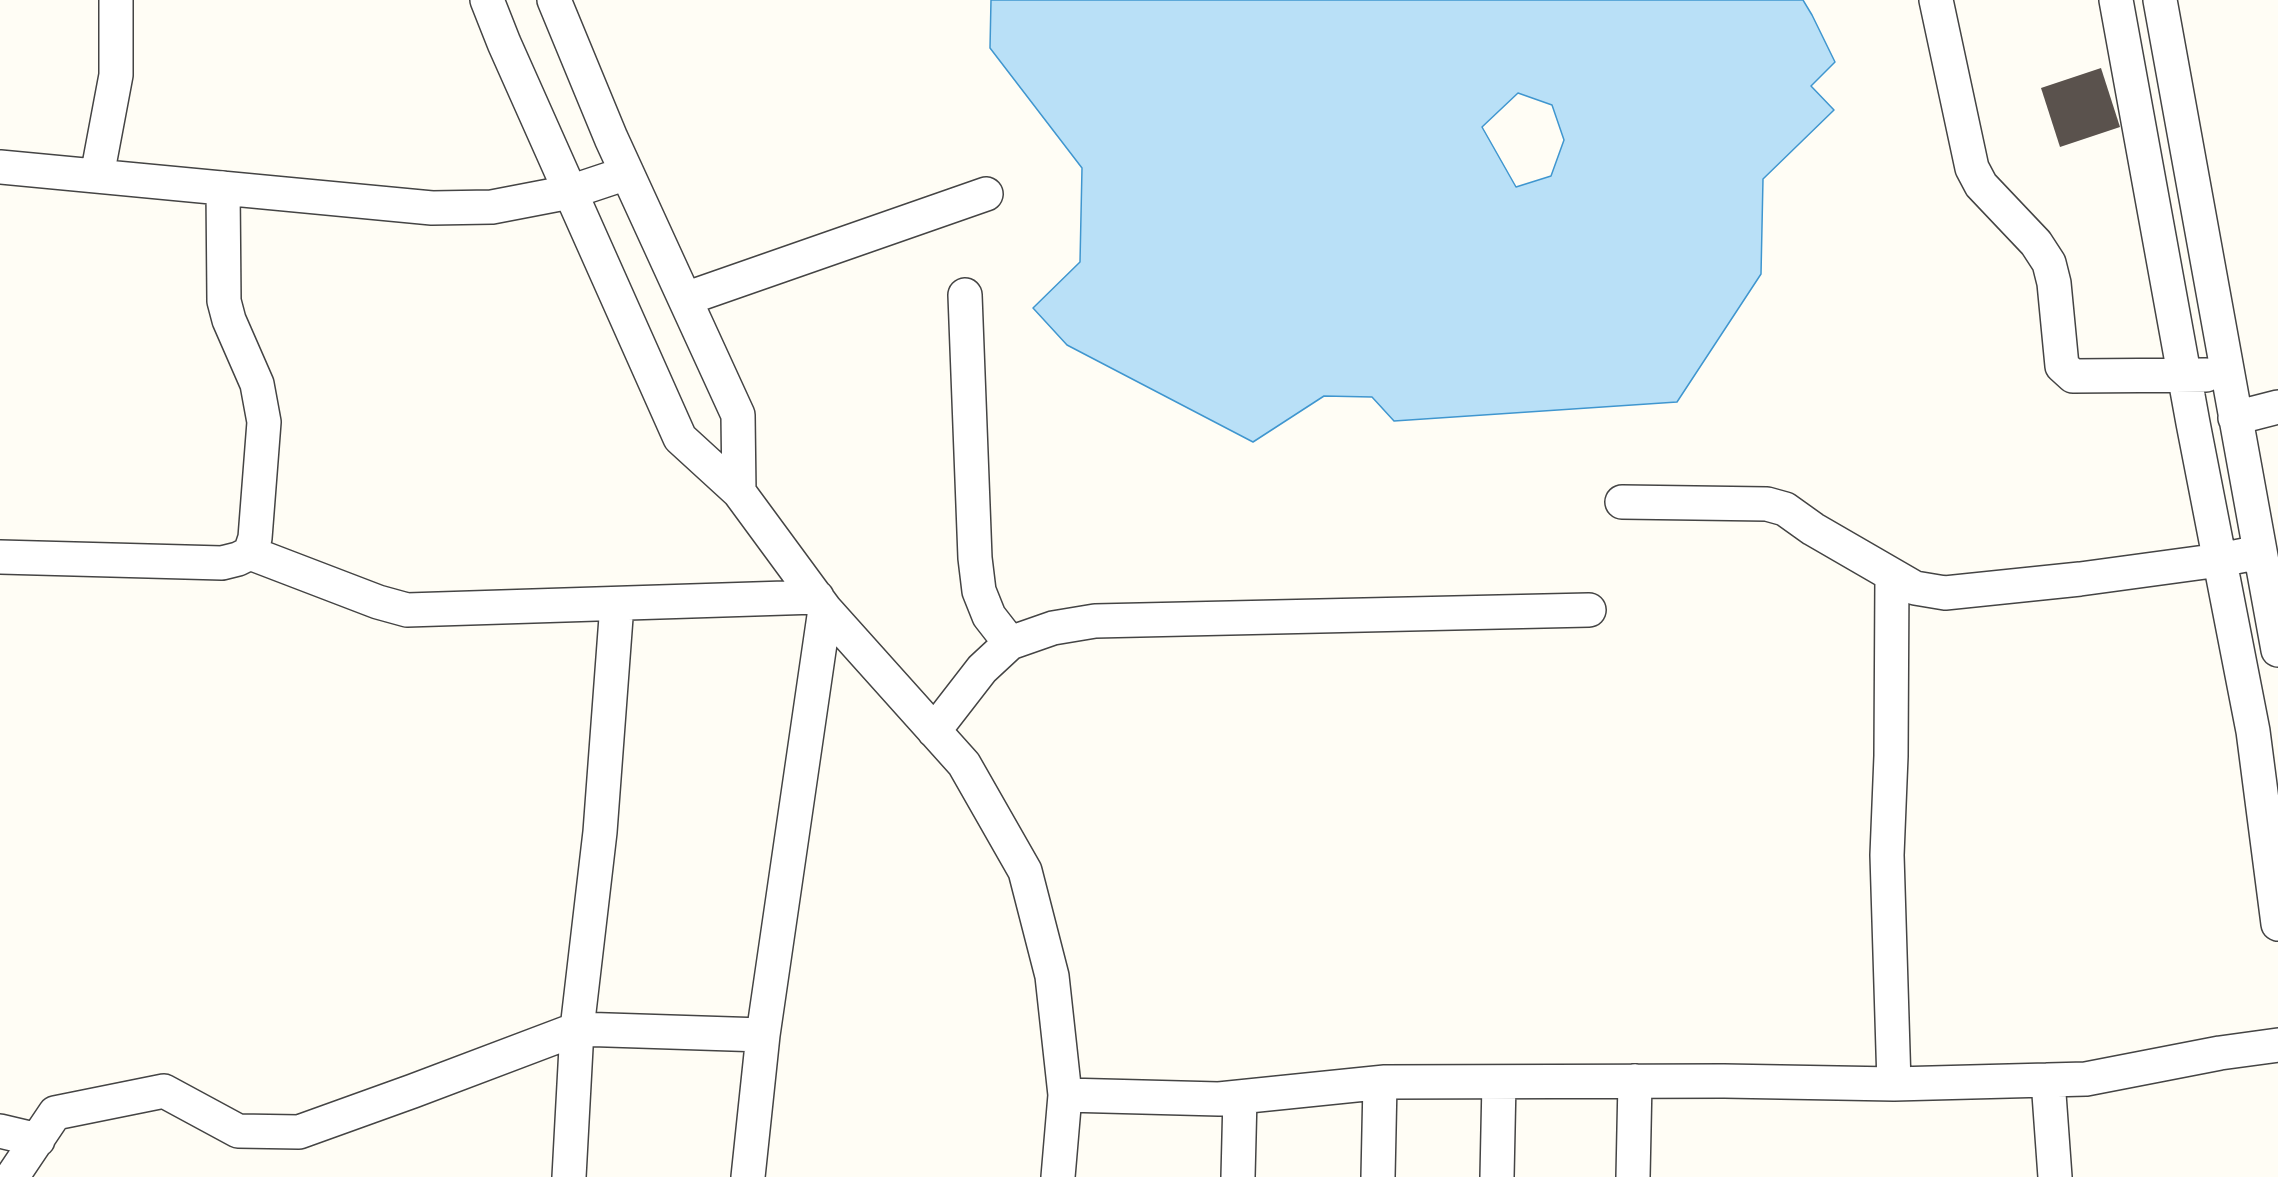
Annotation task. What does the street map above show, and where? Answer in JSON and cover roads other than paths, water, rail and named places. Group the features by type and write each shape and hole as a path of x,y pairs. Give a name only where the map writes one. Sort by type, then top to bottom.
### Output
{"street":[{"path":"97,176 116,75 116,0"},
{"path":"487,0 680,438 739,492 821,603 964,764 1025,871 1052,976 1065,1095 1059,1177"},
{"path":"554,0 627,173 738,415 739,492"},
{"path":"1936,0 1972,168 1981,186 2036,243 2049,263 2054,282 2062,366 2073,376 2228,374"},
{"path":"2116,0 2253,731 2278,914"},
{"path":"2160,0 2278,650"},
{"path":"0,166 432,208 492,207 570,192 627,173"},
{"path":"0,557 222,563 238,560 250,553 255,538 264,422 257,384 224,301 223,188"},
{"path":"685,299 986,194"},
{"path":"965,295 975,558 979,591 989,616 1010,643"},
{"path":"2235,418 2278,407"},
{"path":"1622,502 1767,504 1785,509 1813,529 1915,588 1945,593 2080,579 2220,560 2260,552"},
{"path":"250,553 378,602 407,610 617,603 821,603"},
{"path":"1892,575 1887,855 1894,1084"},
{"path":"569,1177 577,1029 600,832 617,603"},
{"path":"748,1177 763,1035 821,603"},
{"path":"934,731 982,669 1010,643 1053,628 1095,621 1589,610"},
{"path":"24,1176 38,1140 55,1113 164,1091 238,1131 299,1132 577,1029 763,1035"},
{"path":"1065,1095 1219,1099 1380,1083 1635,1081 1894,1084 2086,1079 2220,1053 2278,1045"},
{"path":"2048,1080 2055,1177"},
{"path":"1633,1177 1635,1081"},
{"path":"1497,1177 1499,1082"},
{"path":"1378,1177 1380,1083"},
{"path":"1238,1177 1240,1097"},
{"path":"0,1131 38,1140"}],"water":[{"path":"991,0 1803,0 1835,62 1811,86 1834,110 1763,179 1761,274 1677,402 1394,421 1372,397 1324,396 1253,442 1067,345 1033,308 1080,262 1082,168 990,48","holes":["1518,93 1552,105 1564,140 1551,176 1516,187 1482,127"]}]}
